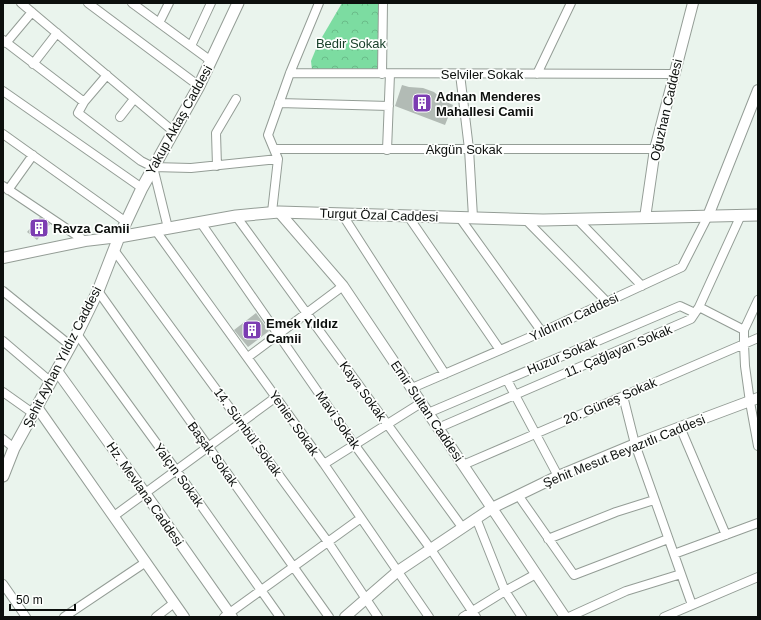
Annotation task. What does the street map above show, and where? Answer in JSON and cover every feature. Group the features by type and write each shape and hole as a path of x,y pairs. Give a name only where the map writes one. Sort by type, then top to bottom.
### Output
{"main road":[{"name":"Yakup Aktaş Caddesi","path":"119,237 152,167 174,132 212,61 238,3"},
{"name":"Turgut Özal Caddesi","path":"119,237 236,216 276,212 526,220 578,220 758,214"},
{"name":"Şehit Ayhan Yıldız Caddesi","path":"3,475 14,448 71,346 98,291 119,237"}],"street":[{"path":"21,3 174,132"},
{"path":"88,3 198,86"},
{"path":"132,3 141,6 159,23 212,61"},
{"path":"159,23 169,3"},
{"path":"191,46 211,3"},
{"path":"276,212 278,159 268,135 290,73 319,3"},
{"path":"383,3 389,106 387,150"},
{"path":"537,74 571,3"},
{"name":"Oğuzhan Caddesi","path":"645,218 655,149 693,3"},
{"path":"32,12 5,42 84,102"},
{"path":"33,64 57,33"},
{"name":"Selviler Sokak","path":"290,73 674,74"},
{"path":"460,74 469,149 473,218"},
{"path":"106,75 84,102 78,113 141,161 152,167 191,168 278,159"},
{"path":"708,216 758,90"},
{"path":"3,91 142,188"},
{"path":"120,117 134,99"},
{"path":"216,166 216,134 236,99"},
{"path":"279,103 389,106"},
{"path":"3,134 126,222"},
{"name":"Akgün Sokak","path":"274,149 655,149"},
{"path":"33,155 6,188 84,241"},
{"path":"152,167 168,228"},
{"name":"Emir Sultan Caddesi","path":"276,212 343,286 565,617"},
{"path":"342,214 445,374"},
{"path":"697,310 741,215"},
{"name":"Kaya Sokak","path":"236,216 462,527"},
{"path":"408,216 500,350"},
{"name":"Yıldırım Caddesi","path":"412,388 542,332 682,267 708,216"},
{"path":"460,218 542,332"},
{"path":"526,220 607,302"},
{"path":"578,220 642,286"},
{"name":"Mavi Sokak","path":"201,223 354,444 430,548 474,614"},
{"name":"Yenier Sokak","path":"156,231 324,464 429,617"},
{"name":"Turgut Özal Caddesi","path":"3,258 84,241 119,237"},
{"name":"14. Sümbül Sokak","path":"114,250 328,542 378,617"},
{"path":"248,357 343,286"},
{"path":"3,291 71,346"},
{"name":"Başak Sokak","path":"98,291 329,617"},
{"path":"758,300 744,330 745,366 754,400 758,446"},
{"name":"Huzur Sokak","path":"428,413 680,306 697,310 744,330"},
{"name":"11. Çağlayan Sokak","path":"438,428 691,319 697,310"},
{"name":"Yalçın Sokak","path":"77,334 280,617"},
{"name":"20. Güneş Sokak","path":"463,465 758,338"},
{"path":"3,341 51,382"},
{"name":"Hz. Mevlana Caddesi","path":"57,371 145,493 228,616"},
{"path":"507,380 558,476"},
{"path":"3,392 36,410 114,516 184,617"},
{"path":"622,396 635,444 692,605"},
{"path":"114,516 276,397"},
{"name":"Şehit Mesut Beyazıtlı Caddesi","path":"345,617 398,571 430,548 492,508 558,476 635,444 754,400"},
{"path":"324,464 422,403"},
{"path":"680,427 726,535"},
{"path":"3,440 14,448"},
{"path":"518,495 574,575 668,539"},
{"path":"548,539 616,512 654,500"},
{"path":"228,616 261,590 361,518"},
{"path":"476,518 505,591 522,617"},
{"path":"674,554 758,523"},
{"path":"64,617 146,562"},
{"path":"463,617 474,614 505,591 536,574"},
{"path":"569,617 626,591 681,574"},
{"path":"664,617 758,577"},
{"path":"3,584 26,617"},
{"path":"156,617 174,603"}],"green space":[{"name":"Bedir Sokak","path":"342,3 378,4 379,71 312,70 311,61 318,44"}],"building":[{"name":"Adnan Menderes Mahallesi Camii","path":"402,85 423,88 434,92 444,101 453,105 445,125 395,106"},
{"name":"Ravza Camii","path":"40,217 50,224 37,240 27,232"},
{"name":"Emek Yıldız Camii","path":"256,313 269,331 248,347 234,330"}],"place":[{"name":"Adnan Menderes Mahallesi Camii","path":"422,103"},
{"name":"Ravza Camii","path":"39,228"},
{"name":"Emek Yıldız Camii","path":"252,330"}]}
